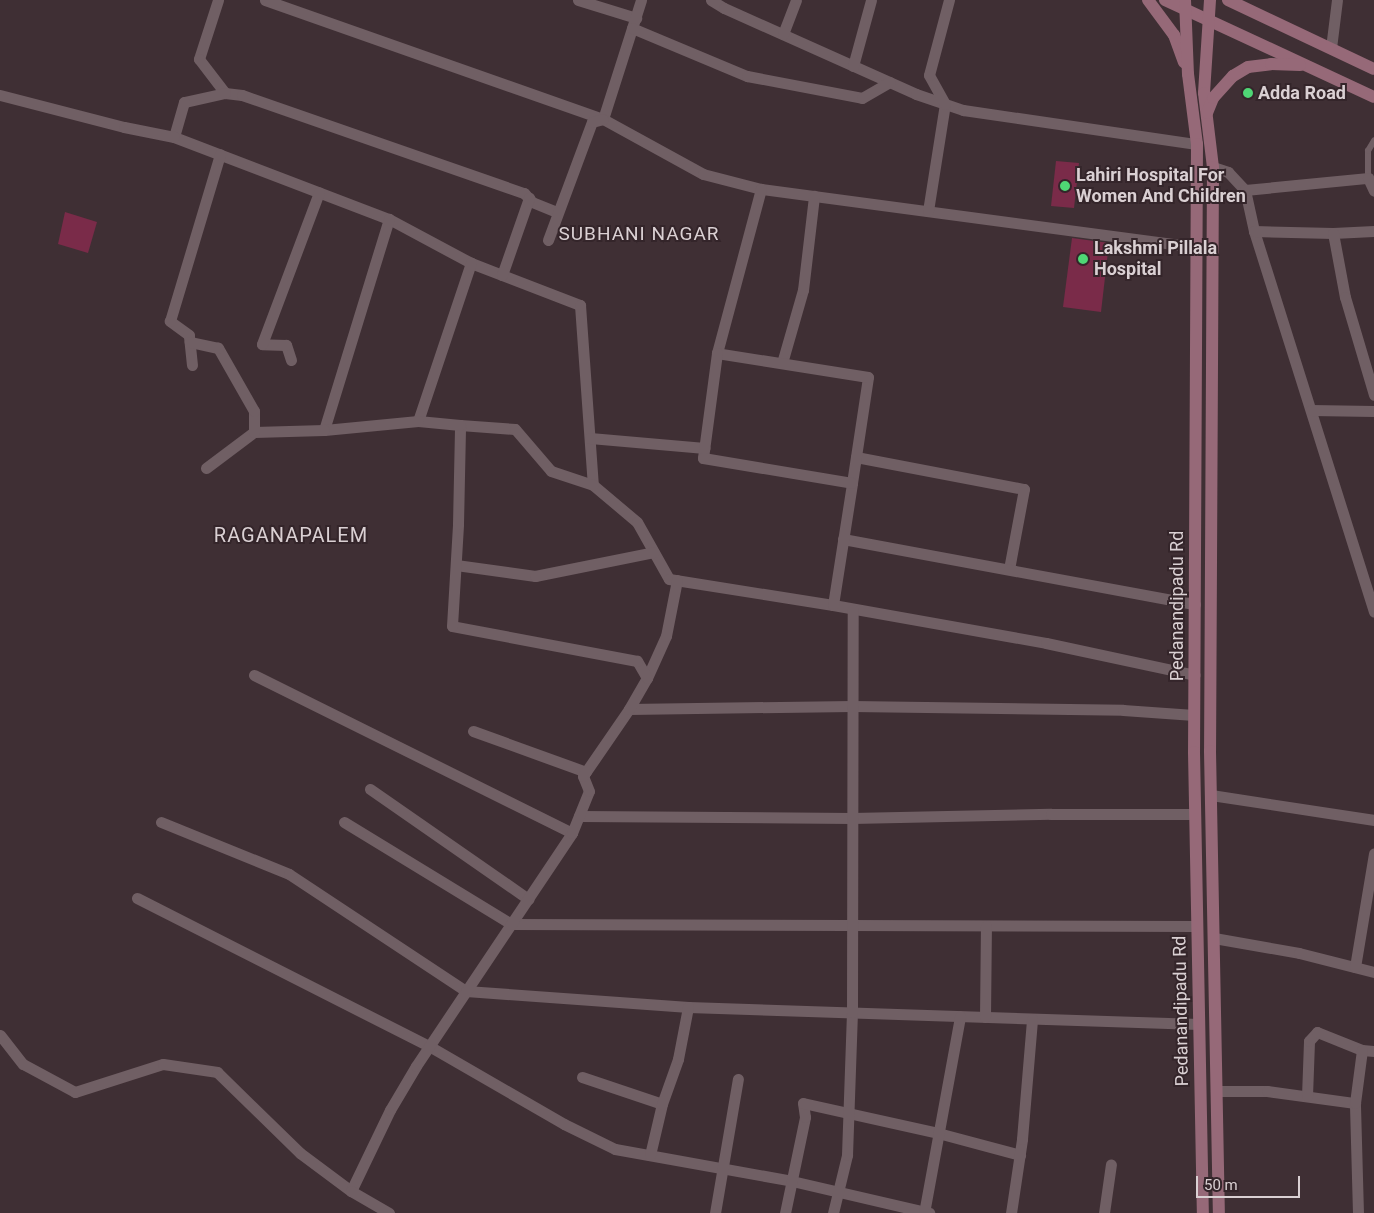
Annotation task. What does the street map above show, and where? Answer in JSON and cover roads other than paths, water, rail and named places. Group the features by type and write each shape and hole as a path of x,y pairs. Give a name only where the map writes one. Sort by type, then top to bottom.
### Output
{"main road":[{"path":"1148,0 1174,35 1188,74"},
{"path":"1165,0 1185,5 1209,20 1374,97"},
{"name":"Pedanandipadu Rd","path":"1210,0 1204,93 1213,167 1211,795 1219,1213"},
{"path":"1228,0 1374,69"},
{"path":"1246,0 1274,21"},
{"name":"Pedanandipadu Rd","path":"1185,5 1188,74 1197,144 1194,715 1203,1213"},
{"path":"1206,114 1220,90 1234,76 1248,67 1271,64 1305,65"}],"street":[{"path":"218,0 199,59 226,93"},
{"path":"265,0 603,119 703,174 761,189 1197,246"},
{"path":"578,0 634,23 748,76 862,98 890,82"},
{"path":"603,119 641,0"},
{"path":"711,0 726,4 783,34 853,66 963,110 1197,144"},
{"path":"783,34 796,0"},
{"path":"853,66 871,0"},
{"path":"928,211 946,104 929,75 949,0"},
{"path":"1331,48 1337,0"},
{"path":"174,137 184,102 226,93 242,95 524,193 532,202 558,212"},
{"path":"0,95 124,127 174,137 389,219 471,263 580,305 593,485"},
{"path":"548,240 592,122 603,119"},
{"path":"192,364 189,335 170,321 220,154"},
{"path":"1213,167 1228,172 1244,190 1254,231 1372,600 1374,612"},
{"path":"1244,190 1368,178 1374,191"},
{"path":"761,189 717,352 704,458 852,483"},
{"path":"291,360 286,345 262,344 319,192"},
{"path":"782,363 803,290 814,196"},
{"path":"502,275 529,198"},
{"path":"324,430 389,219"},
{"path":"1254,231 1333,233 1374,231"},
{"path":"1333,233 1345,297 1374,395"},
{"path":"418,421 471,263"},
{"path":"190,342 218,348 254,412 254,432"},
{"path":"717,352 868,376 833,605"},
{"path":"1311,410 1374,411"},
{"path":"206,468 254,432 324,430 418,421 515,429 551,471 593,485 637,522 669,579 833,605 1046,644 1195,675"},
{"path":"460,425 456,565 452,626 637,661 647,678"},
{"path":"590,438 705,448"},
{"path":"856,457 1024,489 1009,569"},
{"path":"843,539 1195,604"},
{"path":"456,565 535,576 654,552"},
{"path":"351,1191 390,1110 429,1046 572,833 589,791 583,776 629,709 647,678 666,636 677,580"},
{"path":"833,1213 847,1155 852,1012 853,610"},
{"path":"254,675 572,833"},
{"path":"629,709 852,706 1123,710 1194,715"},
{"path":"473,731 586,772"},
{"path":"370,789 528,900"},
{"path":"1211,795 1374,820"},
{"path":"579,816 852,818 1051,814 1195,814"},
{"path":"161,822 290,874 466,991 688,1007 1199,1024"},
{"path":"344,822 511,924 1197,926"},
{"path":"1355,967 1374,854"},
{"path":"137,898 429,1046 564,1124 615,1148 792,1181 925,1213 960,1016"},
{"path":"985,1016 986,926"},
{"path":"1214,938 1299,953 1374,972"},
{"path":"650,1155 662,1104 678,1059 688,1007"},
{"path":"1011,1213 1020,1155 1032,1018"},
{"path":"1307,1096 1308,1041 1317,1032 1362,1050 1374,1051"},
{"path":"0,1036 23,1064 75,1092 163,1064 217,1072 300,1153 351,1191 389,1213"},
{"path":"1358,1213 1355,1103 1362,1050"},
{"path":"582,1077 662,1104"},
{"path":"715,1213 738,1079"},
{"path":"1216,1091 1267,1091 1355,1103"},
{"path":"785,1213 805,1117 803,1103 938,1133 1020,1155"},
{"path":"1104,1213 1112,1164"}],"lane":[{"path":"1368,178 1368,151 1374,141"}],"place":[{"name":"Adda Road","path":"1248,93"},
{"name":"Lahiri Hospital For Women And Children","path":"1065,186"},
{"name":"Lakshmi Pillala Hospital","path":"1083,259"}],"district":[{"name":"SUBHANI NAGAR","path":"639,234"},
{"name":"RAGANAPALEM","path":"291,535"}]}
